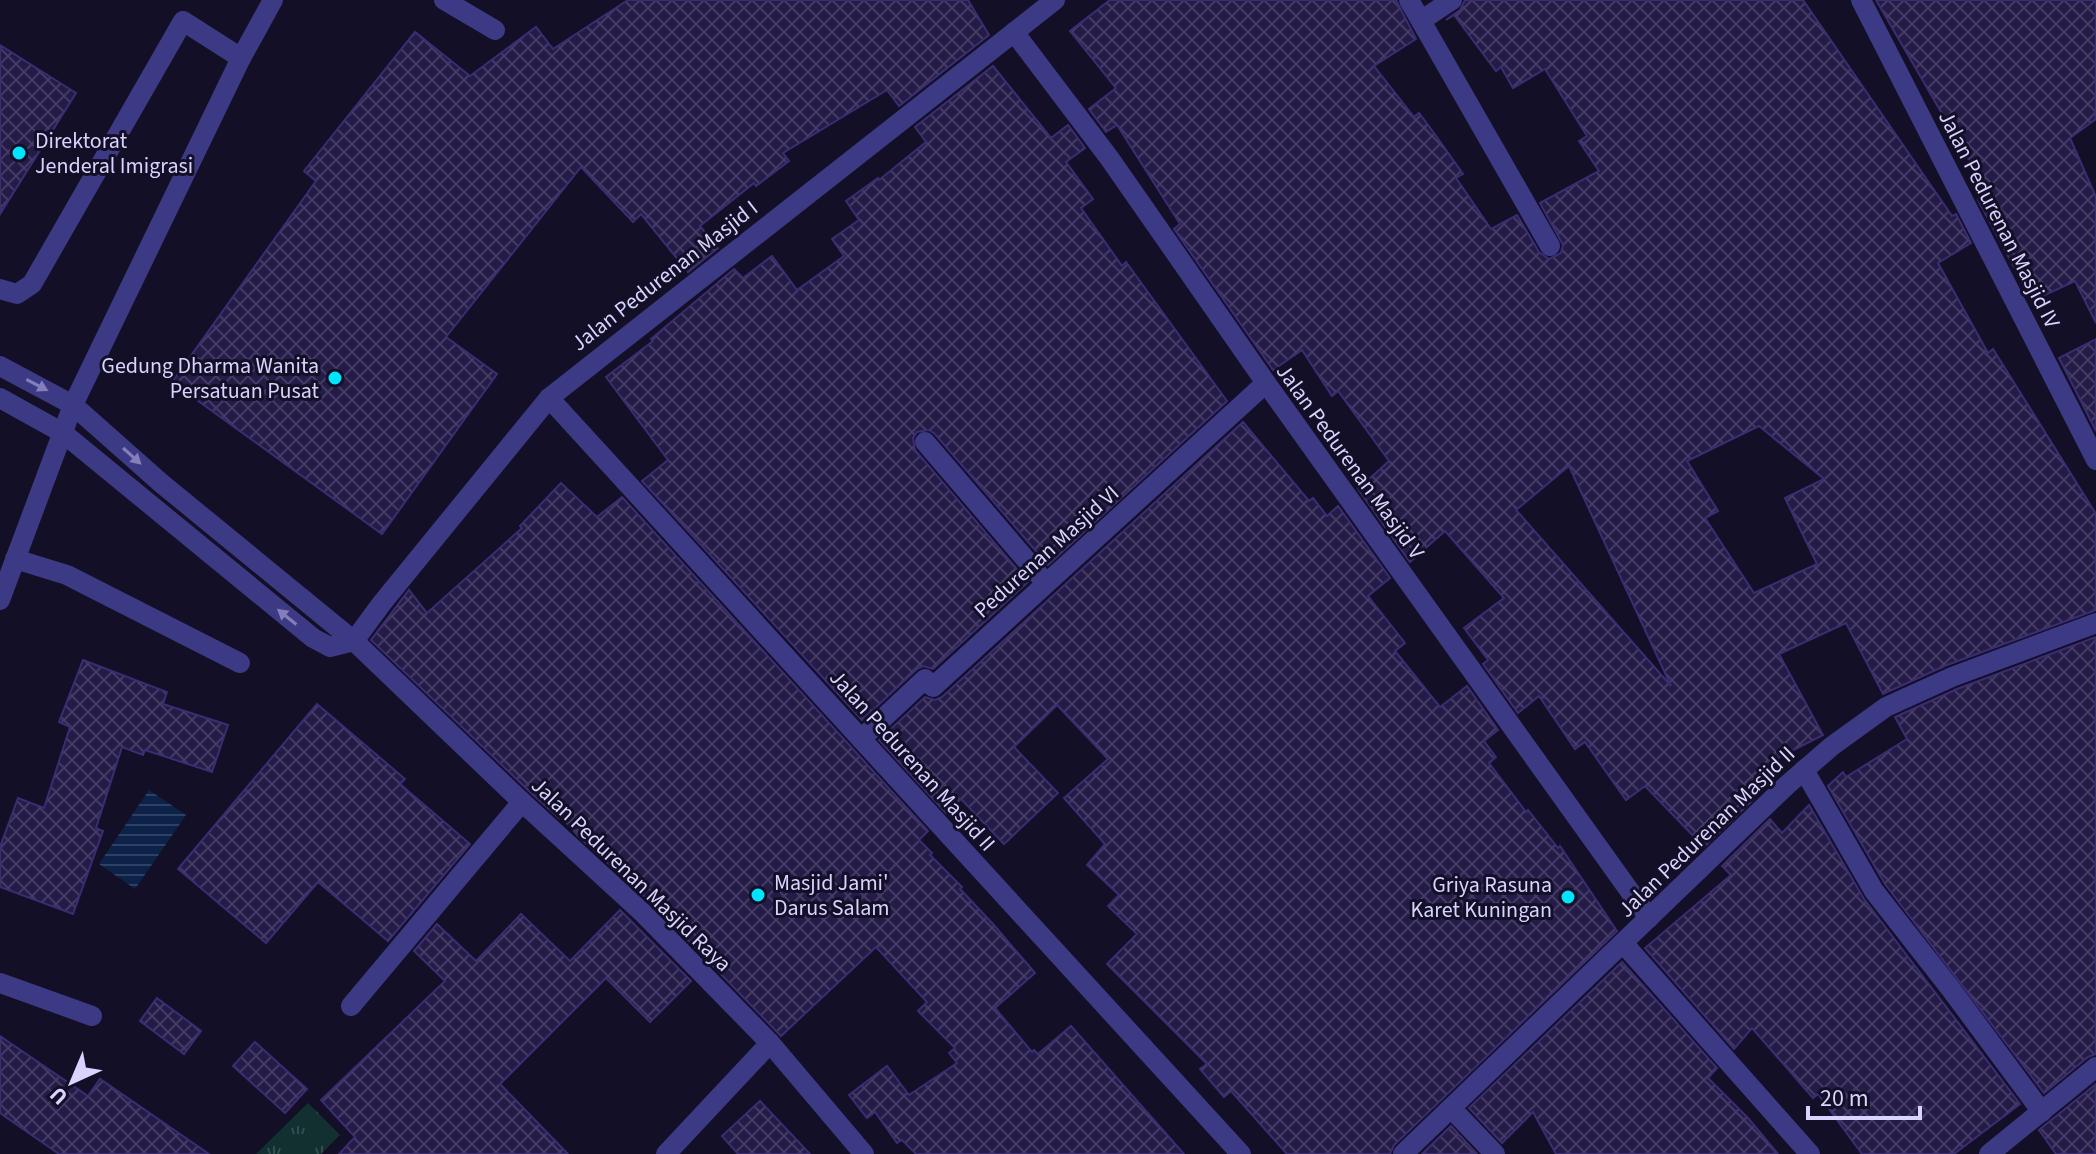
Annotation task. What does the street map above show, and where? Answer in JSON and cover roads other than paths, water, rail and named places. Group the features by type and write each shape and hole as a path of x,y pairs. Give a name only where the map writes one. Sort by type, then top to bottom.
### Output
{"street":[{"path":"0,600 73,405 241,58 273,0"},
{"path":"444,0 495,30"},
{"name":"Jalan Pedurenan Masjid I","path":"354,641 549,398 1055,0"},
{"path":"1409,0 1550,246"},
{"path":"1422,20 1452,0"},
{"name":"Jalan Pedurenan Masjid IV","path":"1861,0 2096,460"},
{"path":"0,289 17,294 32,284 183,21 241,58"},
{"name":"Jalan Pedurenan Masjid V","path":"1014,32 1110,159 1266,383 1649,918"},
{"name":"Jalan Pedurenan Masjid Raya","path":"0,366 73,405 161,483 354,641 644,914 770,1043 864,1154"},
{"name":"Pedurenan Masjid VI","path":"861,739 925,679 933,687 1266,383"},
{"path":"0,398 63,433 313,638 330,647 354,641"},
{"name":"Jalan Pedurenan Masjid II","path":"549,398 1241,1154"},
{"path":"925,442 1046,583"},
{"path":"15,559 67,575 240,663"},
{"name":"Jalan Pedurenan Masjid II","path":"1403,1154 1832,746 1886,707 1952,677 2096,623"},
{"path":"1804,770 1874,891 2042,1112"},
{"path":"351,1006 522,802"},
{"path":"1623,943 1810,1154"},
{"path":"0,983 92,1016"},
{"path":"666,1154 770,1043"},
{"path":"1989,1154 2096,1067"},
{"path":"1451,1108 1495,1154"}],"water":[{"path":"149,790 186,815 135,889 99,864"}],"place":[{"name":"Direktorat Jenderal Imigrasi","path":"19,153"},
{"name":"Gedung Dharma Wanita Persatuan Pusat","path":"335,378"},
{"name":"Masjid Jami' Darus Salam","path":"758,895"},
{"name":"Griya Rasuna Karet Kuningan","path":"1568,897"}]}
